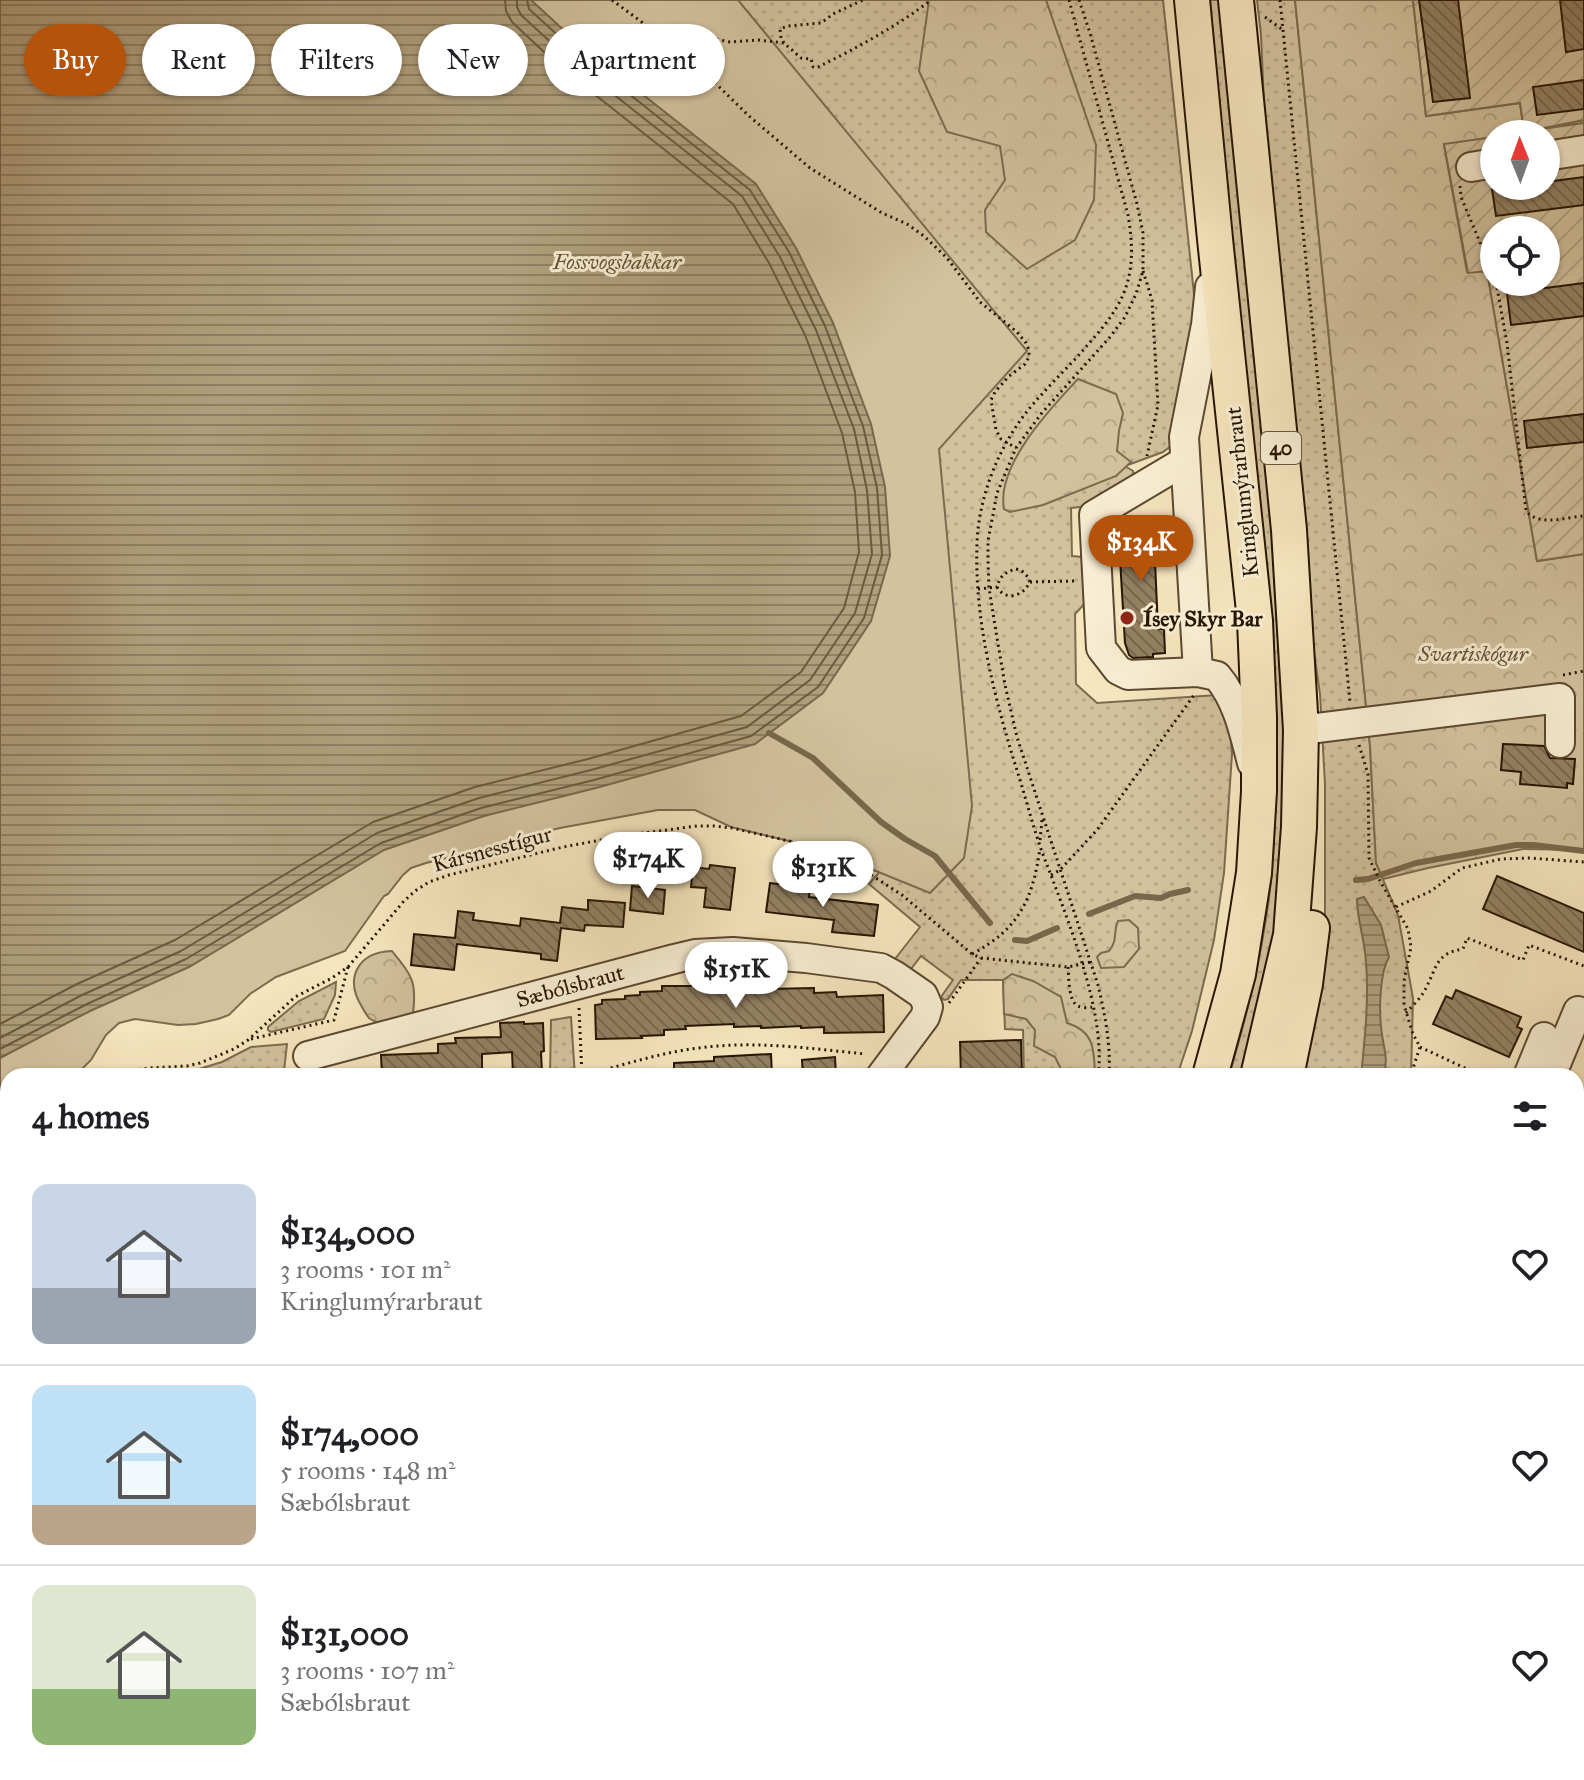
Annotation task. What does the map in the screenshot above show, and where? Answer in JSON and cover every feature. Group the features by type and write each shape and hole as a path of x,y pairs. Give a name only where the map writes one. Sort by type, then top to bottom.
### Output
{"main road":[{"name":"Kringlumýrarbraut","path":"1192,0 1255,621 1259,717 1254,873 1238,974 1212,1068"},
{"name":"Kringlumýrarbraut","path":"1250,8 1302,742 1291,935 1260,1068"},
{"path":"1288,1068 1305,984 1317,876 1315,798 1302,742"}],"street":[{"path":"1560,154 1584,150"},
{"path":"1198,672 1184,437 1206,325 1215,239"},
{"path":"1185,461 1094,515 1101,648 1118,670 1128,675 1198,672 1217,676 1229,690 1259,791"},
{"path":"1302,742 1353,723 1560,698 1560,743"},
{"name":"Sæbólsbraut","path":"308,1056 674,959 716,952 806,958 881,968 894,975 923,995 928,1007 925,1017 888,1067"},
{"path":"1554,1068 1578,1011"},
{"path":"1531,1068 1544,1037"}],"path":[{"path":"612,0 644,24"},
{"path":"863,0 821,23 780,29 781,38 801,58 811,59 813,67 818,67 908,19 928,1"},
{"path":"1069,0 1128,215 1131,268 1126,288 1107,323 1028,410 1006,443 987,489 979,521 978,589 995,696 1093,1007 1098,1068"},
{"path":"1079,0 1137,204 1143,233 1143,271 1125,317 1041,414 1016,448 997,493 991,520 989,588 1010,712 1091,962 1104,1011 1109,1068"},
{"path":"1280,0 1353,723 1368,774 1369,858 1408,929 1410,956 1403,989 1413,1034 1420,1047 1465,1068"},
{"path":"1250,8 1283,30"},
{"path":"725,41 784,43"},
{"path":"725,93 810,168 924,236 947,258 980,302 1017,332 1026,343 1029,357 1001,384 991,400 996,430 1006,443 1016,448"},
{"path":"1480,166 1462,177 1460,190 1480,242"},
{"path":"1143,271 1152,300 1158,405 1147,455"},
{"path":"1499,296 1507,343 1526,511 1541,520 1584,516"},
{"path":"1016,569 1022,570 1030,582 1016,596 1001,593 997,587 1003,575 1016,569"},
{"path":"1030,582 1084,580"},
{"path":"978,589 997,587"},
{"path":"1051,875 1060,870 1097,830 1197,691 1198,672"},
{"path":"972,954 1001,937 1013,923 1031,889 1042,816"},
{"name":"Kársnesstígur","path":"150,1068 200,1063 248,1040 295,997 348,967 404,901 429,882 577,844 697,826 732,828 837,853 902,895 972,954 981,958 1068,967 1091,962"},
{"path":"1396,907 1431,891 1462,868 1501,859 1584,862"},
{"path":"1406,1013 1425,991 1436,964 1448,953 1463,949 1467,938 1523,960 1529,945 1562,961 1584,966"},
{"path":"947,1006 981,958"},
{"path":"248,1040 334,1020 348,967"},
{"path":"1068,967 1077,1006 1093,1007"},
{"path":"577,984 582,1068"},
{"path":"612,1068 708,1046 772,1045 888,1067"},
{"path":"1414,1068 1420,1047"}],"green space":[{"name":"Fossvogsbakkar","path":"0,0 738,0 1027,351 939,449 972,806 964,858 930,893 822,849 731,827 695,810 658,810 560,828 411,868 384,896 345,951 276,977 250,994 229,1015 218,1019 178,1025 135,1019 119,1023 106,1035 83,1068 0,1068"},
{"path":"570,0 1163,0 1196,313 1171,446 1125,466 1133,471 1134,480 1090,506 1071,508 1072,556 1082,557 1084,585 1089,599 1075,614 1076,684 1097,703 1218,695 1228,709 1232,754 1224,873 1214,940 1180,1068 1024,1068 1023,1030 1005,1029 1003,980 961,980 948,999 944,1000 941,997 953,980 921,956 908,973 896,966 895,959 920,927 869,884 925,819 612,96 725,96 725,24 580,24"},
{"path":"929,0 1046,0 1096,145 1094,200 1075,240 1027,269 986,232 985,210 1005,180 1000,146 947,132 919,71"},
{"path":"1210,0 1221,0 1288,698 1279,901 1252,1041 1243,1068 1231,1068 1251,995 1267,913 1275,820 1274,746 1255,491"},
{"path":"1257,0 1295,0 1370,746 1376,863 1398,915 1413,998 1411,1068 1297,1068 1325,918 1325,785 1320,694 1310,625 1269,220"},
{"name":"Svartiskógur","path":"1295,0 1413,0 1426,116 1520,103 1522,120 1480,120 1480,139 1444,145 1467,272 1480,271 1480,296 1491,296 1537,561 1584,554 1584,850 1523,849 1383,879 1376,863 1370,746"},
{"path":"1413,0 1584,0 1584,120 1560,125 1560,120 1522,120 1520,103 1426,116"},
{"name":"Svartiskógur","path":"1584,120 1584,123 1560,127"},
{"path":"1584,123 1584,554 1537,561 1491,296 1560,296 1560,216 1480,216 1480,272 1468,273 1444,144 1480,139 1480,200 1560,200 1560,126"},
{"path":"1078,379 1116,394 1123,413 1117,451 1131,462 1116,476 1043,505 1010,512 1004,509 1008,474 1017,456 1041,421"},
{"path":"1129,920 1138,928 1139,949 1124,967 1101,968 1097,957 1112,947 1118,921"},
{"path":"392,951 412,980 414,1003 413,1014 386,1026 366,1013 354,986 358,968 363,962 370,956"},
{"path":"1012,974 1033,981 1061,997 1067,1023 1083,1031 1091,1042 1095,1068 1060,1068 1055,1057 1034,1046 1035,1030 1026,1019 1004,1014 1003,980"},
{"path":"336,982 335,995 324,1019 271,1032 268,1030 299,1001"},
{"path":"571,1017 574,1068 550,1068 551,1020"},
{"path":"287,1044 284,1068 202,1068 222,1062 251,1047"}],"water":[{"path":"0,0 531,0 557,24 544,24 544,96 645,96 756,184 796,248 833,323 871,424 885,487 890,556 871,621 823,693 755,744 484,816 384,850 189,967 90,1011 0,1058"},
{"path":"1364,897 1381,925 1389,957 1380,1000 1385,1068 1362,1068 1367,976 1357,899"}],"building":[{"path":"1419,0 1458,0 1470,98 1433,102"},
{"path":"1560,0 1584,0 1584,49 1566,52"},
{"path":"1584,80 1584,109 1537,115 1533,87"},
{"path":"1584,177 1584,205 1496,216 1494,200 1560,200 1560,180"},
{"path":"1584,283 1584,316 1511,325 1507,296 1560,296 1560,286"},
{"path":"1584,414 1584,442 1527,448 1524,421"},
{"path":"1172,519 1173,539 1154,539 1158,629 1164,629 1165,653 1133,658 1125,643 1119,542 1113,542 1112,524 1118,520"},
{"path":"1503,744 1544,746 1550,758 1575,759 1573,784 1567,783 1567,788 1520,784 1521,772 1501,770"},
{"path":"710,865 735,868 730,910 704,907 706,888 691,887 693,867 709,869"},
{"path":"1497,876 1584,913 1584,952 1483,909"},
{"path":"770,883 810,888 809,897 878,905 874,936 832,932 834,920 766,912"},
{"path":"632,886 665,890 663,914 630,910"},
{"path":"588,900 625,903 623,927 585,925 584,931 561,928 557,961 541,959 541,954 457,944 454,970 411,965 414,934 455,938 458,911 474,913 473,920 520,926 521,918 560,923 562,907 588,910"},
{"path":"710,980 751,980 751,984 766,984 766,989 814,988 814,993 836,992 837,997 883,995 884,1032 824,1033 824,1027 761,1028 734,1027 734,1024 685,1026 686,1029 664,1030 664,1035 642,1038 596,1039 595,1005 602,1004 602,1000 625,999 625,996 640,995 640,992 662,991 662,986 710,986"},
{"path":"1456,990 1521,1017 1517,1027 1522,1029 1509,1057 1433,1024 1446,996 1452,999"},
{"path":"500,1023 543,1023 542,1068 513,1068 512,1052 482,1054 482,1068 382,1068 381,1055 438,1053 438,1044 456,1043 455,1038 501,1037"},
{"path":"1021,1040 1022,1068 961,1068 960,1042"},
{"path":"771,1054 772,1068 674,1068 674,1063 714,1061 714,1057"},
{"path":"835,1057 836,1068 802,1068 802,1060"}],"waterway":[{"path":"769,733 813,758 881,822 935,856 990,923"},
{"path":"1356,880 1416,863 1516,845 1584,851"},
{"path":"1089,914 1135,896 1161,898 1188,890"},
{"path":"1015,940 1027,941 1057,928"}],"place":[{"name":"Ísey Skyr Bar","path":"1127,618"}]}
